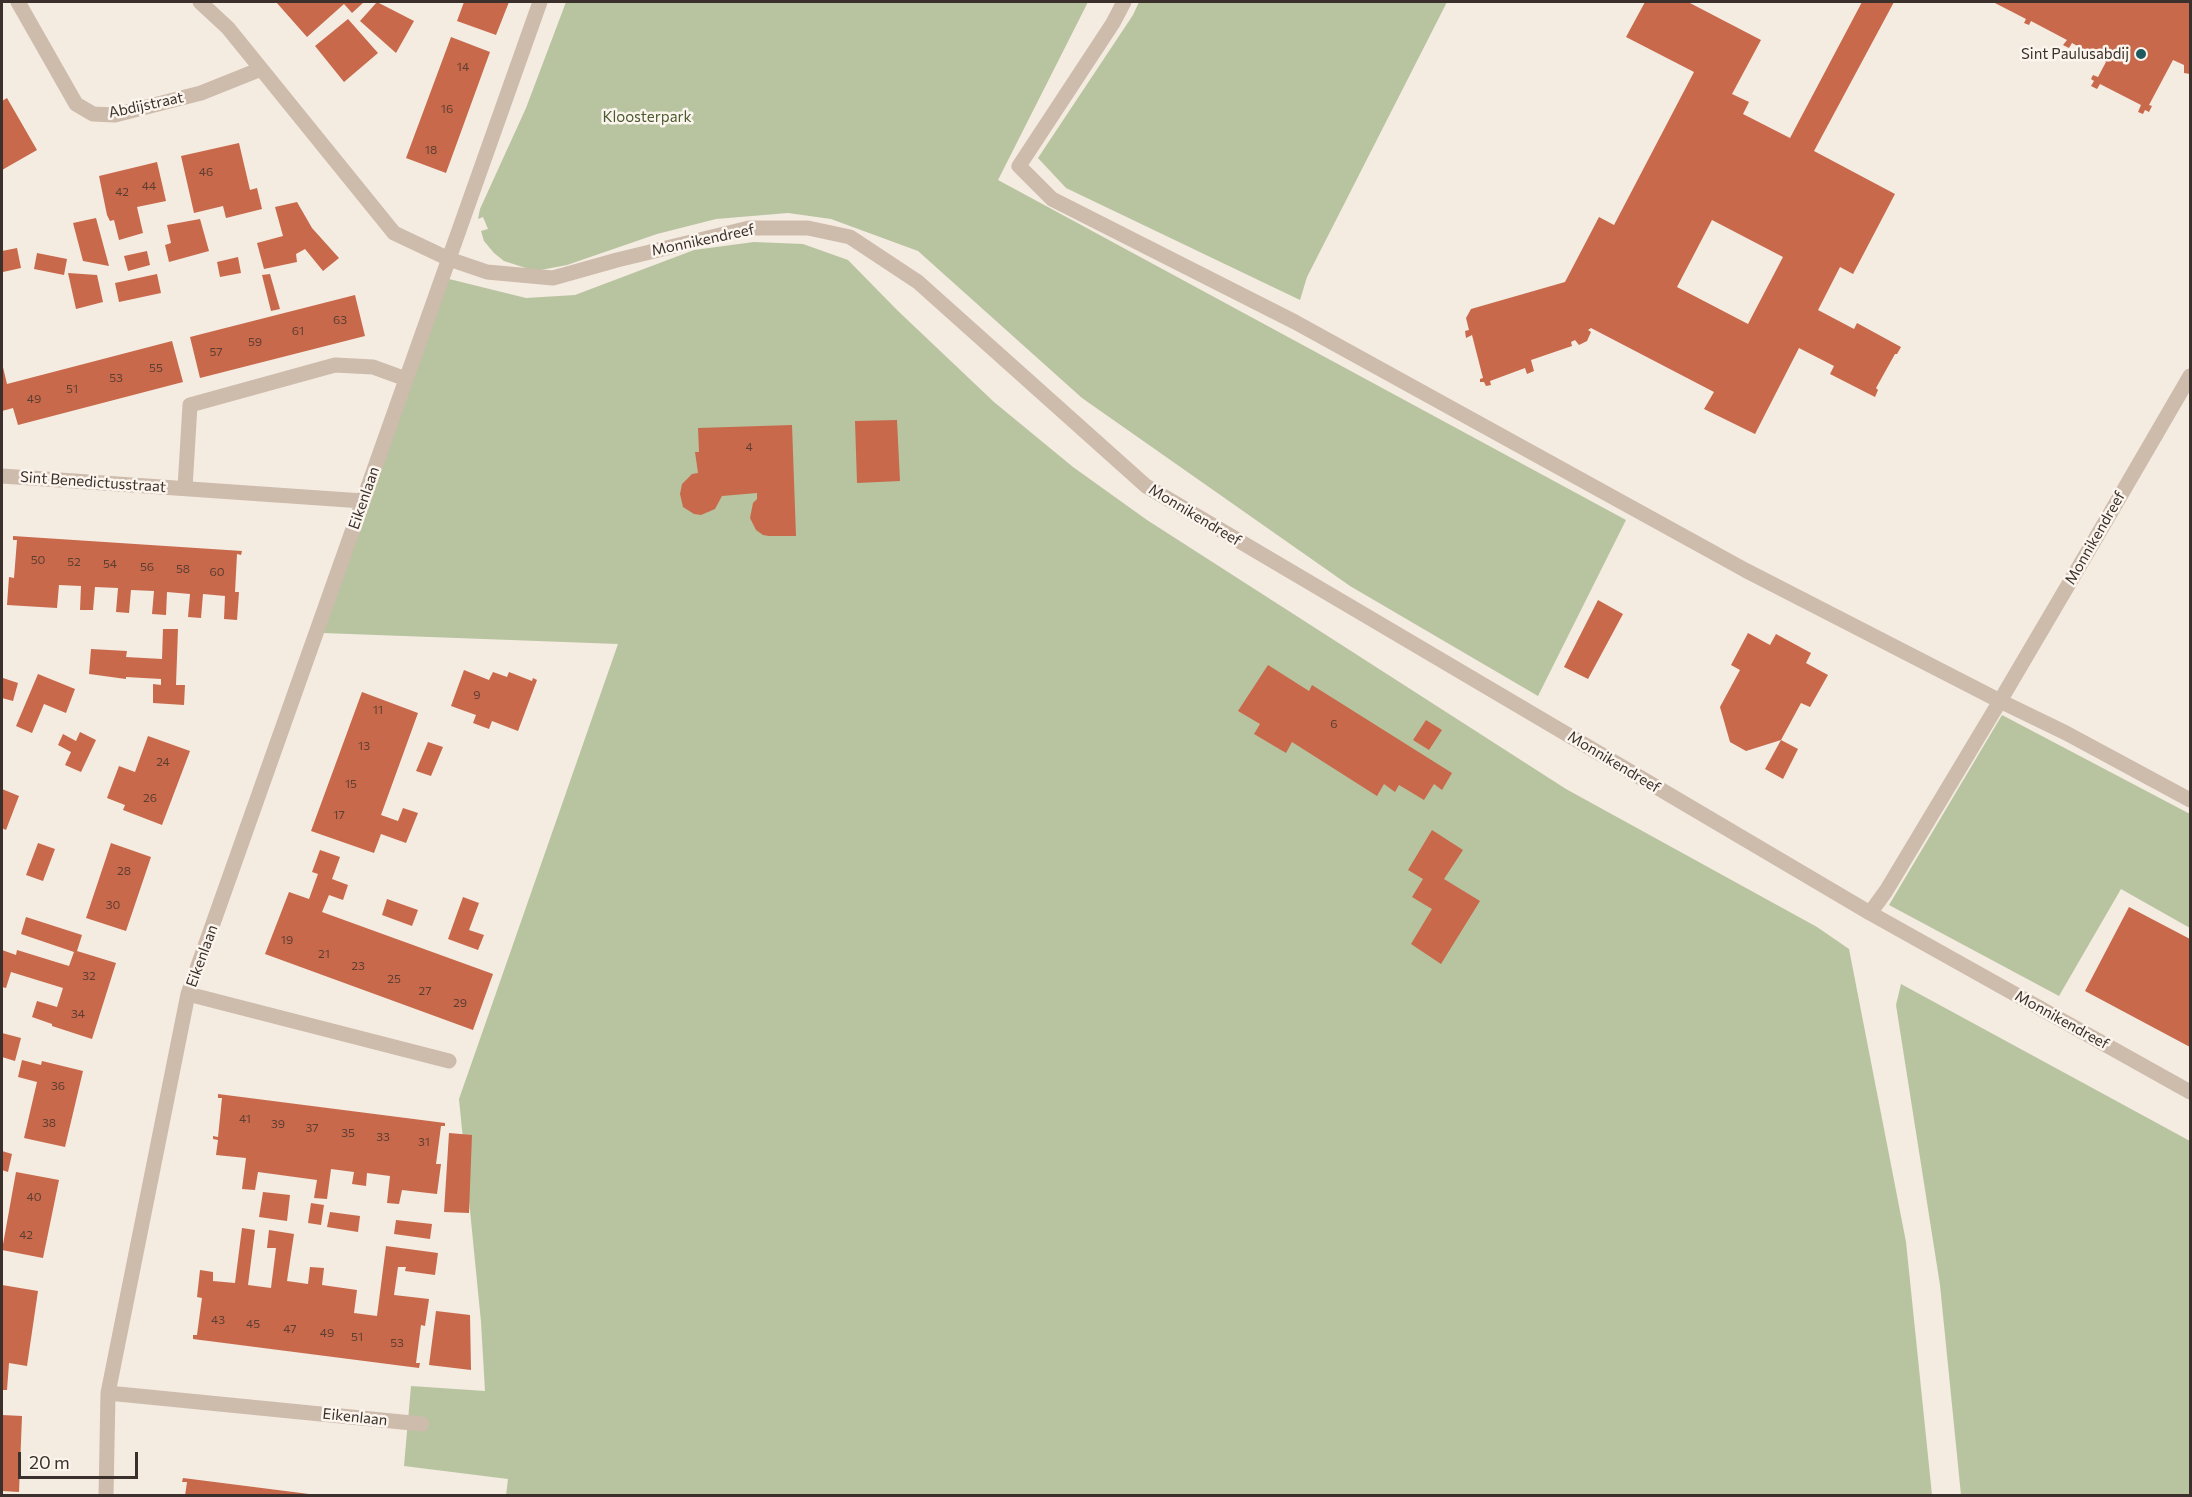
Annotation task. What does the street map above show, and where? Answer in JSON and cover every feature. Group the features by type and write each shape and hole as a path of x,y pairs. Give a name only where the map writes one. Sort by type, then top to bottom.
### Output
{"street":[{"name":"Abdijstraat","path":"18,2 76,104 93,114 115,115 201,93 261,69"},
{"path":"200,2 228,28 394,233 448,259"},
{"name":"Eikenlaan","path":"106,1496 108,1393 188,994 540,2"},
{"path":"1124,2 1113,23 1019,166 1052,199 1294,322 1745,570 2066,733 2190,800"},
{"name":"Monnikendreef","path":"448,259 487,272 553,278 639,254 749,228 808,228 850,237 918,282 1146,486 1870,913 2190,1092"},
{"name":"Sint Benedictusstraat","path":"185,488 190,405 335,365 373,367 406,379"},
{"name":"Monnikendreef","path":"1870,913 1886,891 2000,701 2190,376"},
{"name":"Sint Benedictusstraat","path":"2,476 363,501"},
{"name":"Eikenlaan","path":"188,994 449,1060"},
{"name":"Eikenlaan","path":"108,1393 422,1424"}],"green space":[{"name":"Kloosterpark","path":"566,2 1088,2 998,180 1626,520 1538,696 1350,586 1082,398 918,251 831,219 788,213 716,219 657,234 567,265 535,271 504,261 484,241 481,231 488,229 483,217 478,219 480,209 526,108"},
{"path":"1139,2 1447,2 1307,277 1300,300 1066,188 1038,158 1133,15"},
{"path":"754,242 803,244 848,260 994,402 1073,467 1147,520 1566,789 1817,927 1849,949 1906,1242 1932,1495 506,1496 508,1479 404,1466 411,1386 485,1391 481,1322 459,1099 618,644 323,633 445,278 526,298 575,295 694,250"},
{"path":"2002,715 2190,814 2190,928 2121,889 2059,996 1889,905"},
{"path":"1901,984 2190,1141 2190,1495 1961,1495 1940,1285 1896,1005"}],"building":[{"path":"276,2 364,2 352,13 344,4 307,37"},
{"path":"377,2 414,21 396,53 360,21"},
{"path":"464,2 509,2 496,35 457,21"},
{"path":"1645,2 1688,2 1761,40 1732,94 1749,102 1743,114 1790,138 1862,2 1894,2 1814,151 1895,194 1853,274 1840,267 1818,310 1854,329 1857,323 1901,347 1876,388 1878,390 1875,397 1830,374 1834,366 1799,348 1755,434 1704,409 1714,392 1591,328 1588,330 1591,332 1587,341 1579,345 1575,340 1571,342 1572,346 1531,360 1534,371 1527,374 1525,368 1490,381 1491,385 1486,386 1484,382 1480,382 1483,378 1472,335 1466,338 1465,331 1469,330 1466,318 1471,309 1565,282 1599,217 1614,225 1694,72 1626,37","holes":["1712,220 1783,257 1748,324 1677,287"]},
{"name":"Sint Paulusabdij","path":"1993,2 2190,2 2190,74 2184,73 2184,65 2173,60 2149,105 2152,106 2149,112 2145,110 2143,114 2138,112 2141,105 2100,84 2097,89 2091,86 2094,81 2091,79 2093,75 2098,77 2106,62 2072,43 2069,48 2063,45 2067,40 2031,21 2029,25 2024,23 2026,19"},
{"path":"348,19 378,53 344,82 315,46"},
{"path":"451,37 490,52 446,173 406,158"},
{"path":"7,98 37,150 2,170 2,101"},
{"path":"239,143 250,190 257,188 262,209 226,218 223,206 194,213 181,156"},
{"path":"157,162 166,201 137,207 143,233 119,240 114,220 110,221 107,215 99,176"},
{"path":"297,202 312,228 339,258 323,271 305,249 296,254 297,262 264,269 257,243 283,236 275,207"},
{"path":"96,218 109,266 83,261 73,223"},
{"path":"200,219 209,251 169,262 165,245 171,243 167,225"},
{"path":"17,248 21,268 3,272 2,251"},
{"path":"147,251 150,265 128,271 124,256"},
{"path":"37,253 67,259 64,275 34,269"},
{"path":"238,257 241,273 220,277 217,262"},
{"path":"68,273 97,275 103,302 76,309"},
{"path":"157,274 161,293 119,302 115,283"},
{"path":"270,274 280,309 271,311 262,275"},
{"path":"355,295 365,336 200,378 190,337"},
{"path":"172,341 183,382 18,425 13,408 2,411 2,363 7,384"},
{"path":"897,420 900,481 857,483 855,421"},
{"path":"792,425 796,536 769,536 756,530 750,518 757,493 722,496 715,509 701,515 694,514 683,507 680,494 682,484 692,474 698,473 695,452 699,452 698,428"},
{"path":"13,536 242,551 241,555 237,554 235,592 239,592 237,620 224,619 225,596 203,594 201,618 188,617 190,594 167,592 166,615 152,614 154,591 131,590 129,613 116,612 118,588 95,587 93,610 80,610 81,586 59,585 57,608 7,605 9,577 14,578 17,540 13,540"},
{"path":"1598,600 1623,614 1588,679 1564,667"},
{"path":"163,629 178,629 176,685 185,685 184,705 153,703 153,684 161,685 161,679 126,677 126,679 89,674 91,649 127,651 126,657 162,659"},
{"path":"1748,633 1770,645 1776,634 1811,653 1806,663 1828,675 1810,707 1801,703 1781,740 1746,751 1730,742 1720,707 1740,670 1731,665"},
{"path":"1268,665 1309,691 1312,685 1452,773 1442,790 1434,784 1424,800 1399,785 1395,792 1384,784 1377,796 1292,742 1286,753 1254,734 1260,724 1238,711"},
{"path":"464,670 489,680 493,672 507,677 509,672 532,681 533,678 537,680 518,731 492,721 489,729 473,723 476,715 451,706"},
{"path":"38,674 75,689 66,713 44,704 32,733 16,726"},
{"path":"3,678 18,683 13,701 2,698"},
{"path":"362,692 418,713 381,815 398,821 403,808 418,813 406,843 381,834 374,853 311,831"},
{"path":"1426,720 1442,730 1429,750 1413,740"},
{"path":"80,732 96,740 81,772 65,765 71,752 58,745 63,734 76,741"},
{"path":"148,736 190,751 162,825 123,810 125,805 107,798 119,766 135,772"},
{"path":"1781,740 1798,749 1783,779 1765,769"},
{"path":"428,742 443,747 431,776 416,771"},
{"path":"2,789 19,796 6,830 2,828"},
{"path":"1432,830 1463,850 1444,879 1480,901 1441,964 1411,944 1432,909 1412,897 1423,879 1408,870"},
{"path":"38,843 55,849 43,881 26,875"},
{"path":"111,843 151,857 126,931 86,918"},
{"path":"320,850 340,857 332,879 348,885 343,900 329,895 322,912 493,974 473,1030 265,954 289,892 309,899 318,874 312,872"},
{"path":"463,897 479,903 469,930 484,935 478,950 448,939"},
{"path":"387,899 418,910 412,926 382,915"},
{"path":"2129,907 2190,939 2190,1047 2085,991"},
{"path":"26,917 82,935 77,951 116,963 92,1039 32,1017 37,1001 57,1007 63,988 11,972 6,988 2,987 2,950 16,955 17,950 69,966 74,952 21,934"},
{"path":"2,1033 21,1038 15,1061 2,1057"},
{"path":"22,1060 41,1065 42,1061 83,1071 65,1147 24,1138 37,1082 18,1077"},
{"path":"218,1094 445,1123 445,1126 441,1126 436,1164 441,1164 437,1194 402,1190 399,1204 387,1203 390,1176 367,1173 366,1186 352,1184 354,1172 331,1169 327,1199 314,1198 317,1180 258,1172 255,1190 242,1189 246,1158 216,1155 218,1140 213,1139 213,1136 218,1137 222,1098 218,1098"},
{"path":"449,1133 472,1135 469,1213 444,1212"},
{"path":"2,1151 12,1154 8,1172 2,1170"},
{"path":"16,1172 59,1180 43,1258 2,1250"},
{"path":"263,1192 290,1195 287,1221 259,1217"},
{"path":"311,1203 324,1205 321,1225 308,1223"},
{"path":"330,1212 360,1216 358,1232 327,1227"},
{"path":"396,1220 432,1224 430,1239 394,1234"},
{"path":"242,1228 255,1230 248,1285 271,1288 276,1248 267,1248 269,1230 294,1234 287,1281 308,1284 310,1267 324,1268 322,1285 357,1290 354,1313 377,1316 386,1246 438,1253 435,1275 405,1271 406,1267 398,1267 394,1295 429,1299 425,1326 421,1325 416,1363 420,1363 419,1368 193,1339 193,1335 197,1335 202,1298 197,1297 200,1270 213,1272 213,1281 235,1283"},
{"path":"2,1285 38,1291 27,1366 9,1363 7,1390 2,1390"},
{"path":"436,1311 470,1315 471,1370 429,1365"},
{"path":"2,1415 22,1416 19,1492 2,1491"},
{"path":"183,1478 309,1494 309,1496 185,1496 187,1482 182,1482"}],"place":[{"name":"Sint Paulusabdij","path":"2141,54"}]}
